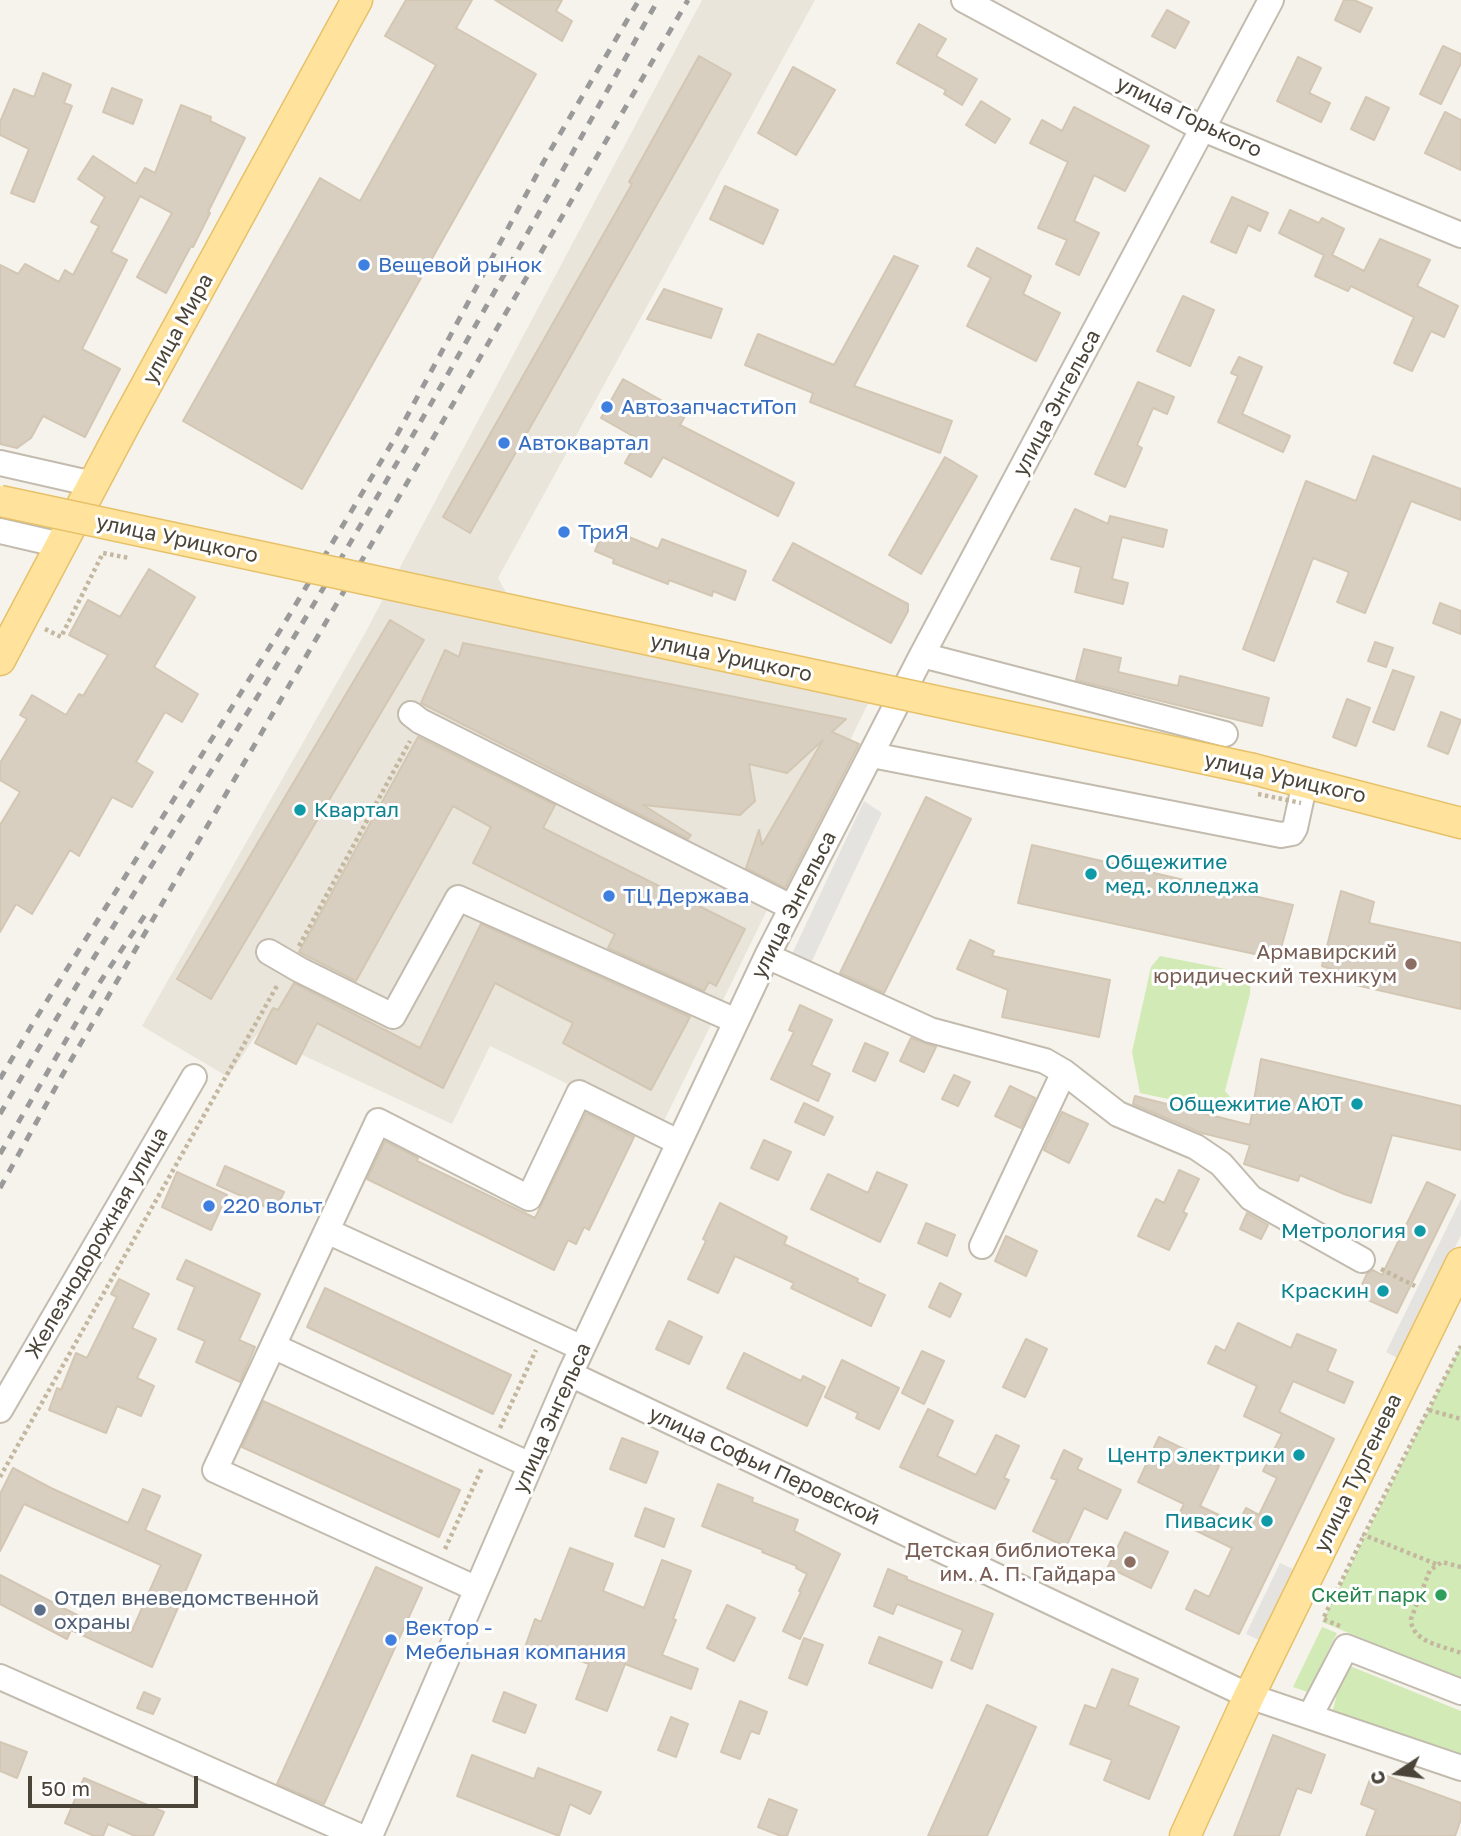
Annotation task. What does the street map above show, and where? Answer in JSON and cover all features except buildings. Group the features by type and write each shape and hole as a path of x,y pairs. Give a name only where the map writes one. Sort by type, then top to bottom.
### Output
{"main road":[{"name":"улица Мира","path":"0,660 357,0"},
{"name":"улица Урицкого","path":"0,501 1253,769 1461,822"},
{"name":"улица Тургенева","path":"1185,1836 1249,1696 1461,1263"}],"street":[{"name":"улица Горького","path":"964,0 1203,129 1461,234"},
{"name":"улица Энгельса","path":"370,1836 570,1374 767,956 922,655 1271,0"},
{"name":"улица Урицкого","path":"0,464 93,484"},
{"path":"0,531 61,545"},
{"path":"922,655 1225,734"},
{"path":"416,718 792,907"},
{"path":"872,755 1286,835 1292,833 1295,828 1305,782"},
{"path":"279,958 393,1017 458,898 736,1021"},
{"path":"767,956 930,1030 1045,1061 1064,1072 1118,1114 1196,1147 1221,1164 1251,1198 1362,1260"},
{"path":"982,1246 1064,1072"},
{"name":"Железнодорожная улица","path":"0,1410 194,1077"},
{"path":"477,1589 215,1470 378,1121 529,1198 579,1093 678,1142"},
{"path":"327,1231 582,1348"},
{"path":"273,1346 530,1465"},
{"name":"улица Софьи Перовской","path":"570,1374 1249,1696 1461,1768"},
{"path":"1310,1716 1346,1647 1461,1692"},
{"path":"0,1677 359,1836"}],"path":[{"path":"23,617 61,637 103,553 140,559"},
{"path":"0,1477 279,958 416,718"},
{"path":"1362,1260 1415,1286"},
{"path":"1351,1630 1323,1619 1461,1346"},
{"path":"1429,1410 1461,1419"},
{"path":"1364,1535 1436,1564"},
{"path":"1461,1567 1442,1562 1430,1570 1410,1619 1411,1627 1418,1637 1461,1653"}],"shaded area":[{"path":"702,0 815,0 498,578 508,596 882,675 660,1129 490,1046 452,1124 257,1034 228,1077 142,1026 364,635"},
{"path":"864,801 882,813 810,965 791,956"},
{"path":"1461,1199 1461,1235 1399,1359 1386,1352"},
{"path":"1280,1563 1293,1569 1259,1640 1246,1634"}],"green space":[{"path":"1160,956 1251,974 1250,994 1225,1091 1233,1100 1229,1112 1140,1093 1132,1052 1151,967"},
{"path":"1461,1346 1461,1679 1322,1622"},
{"path":"1322,1627 1337,1633 1324,1659 1330,1663 1313,1694 1293,1687"},
{"path":"1345,1664 1461,1711 1461,1754 1332,1713"}],"railway":[{"path":"0,1079 281,629 398,433 543,163 639,0"},
{"path":"0,1114 344,554 658,0"},
{"path":"0,1188 63,1074 688,0"},
{"path":"0,1154 98,985 145,915"}],"place":[{"name":"Вещевой рынок","path":"364,265"},
{"name":"АвтозапчастиТоп","path":"607,407"},
{"name":"Автоквартал","path":"504,443"},
{"name":"ТриЯ","path":"564,532"},
{"name":"Квартал","path":"300,810"},
{"name":"Общежитие мед. колледжа","path":"1091,874"},
{"name":"ТЦ Держава","path":"609,896"},
{"name":"Армавирский юридический техникум","path":"1411,964"},
{"name":"Общежитие АЮТ","path":"1357,1104"},
{"name":"220 вольт","path":"209,1206"},
{"name":"Метрология","path":"1420,1231"},
{"name":"Краскин","path":"1383,1291"},
{"name":"Центр электрики","path":"1299,1455"},
{"name":"Пивасик","path":"1267,1521"},
{"name":"Детская библиотека им. А. П. Гайдара","path":"1130,1562"},
{"name":"Скейт парк","path":"1441,1595"},
{"name":"Отдел вневедомственной охраны","path":"40,1610"},
{"name":"Вектор - Мебельная компания","path":"391,1640"}]}
